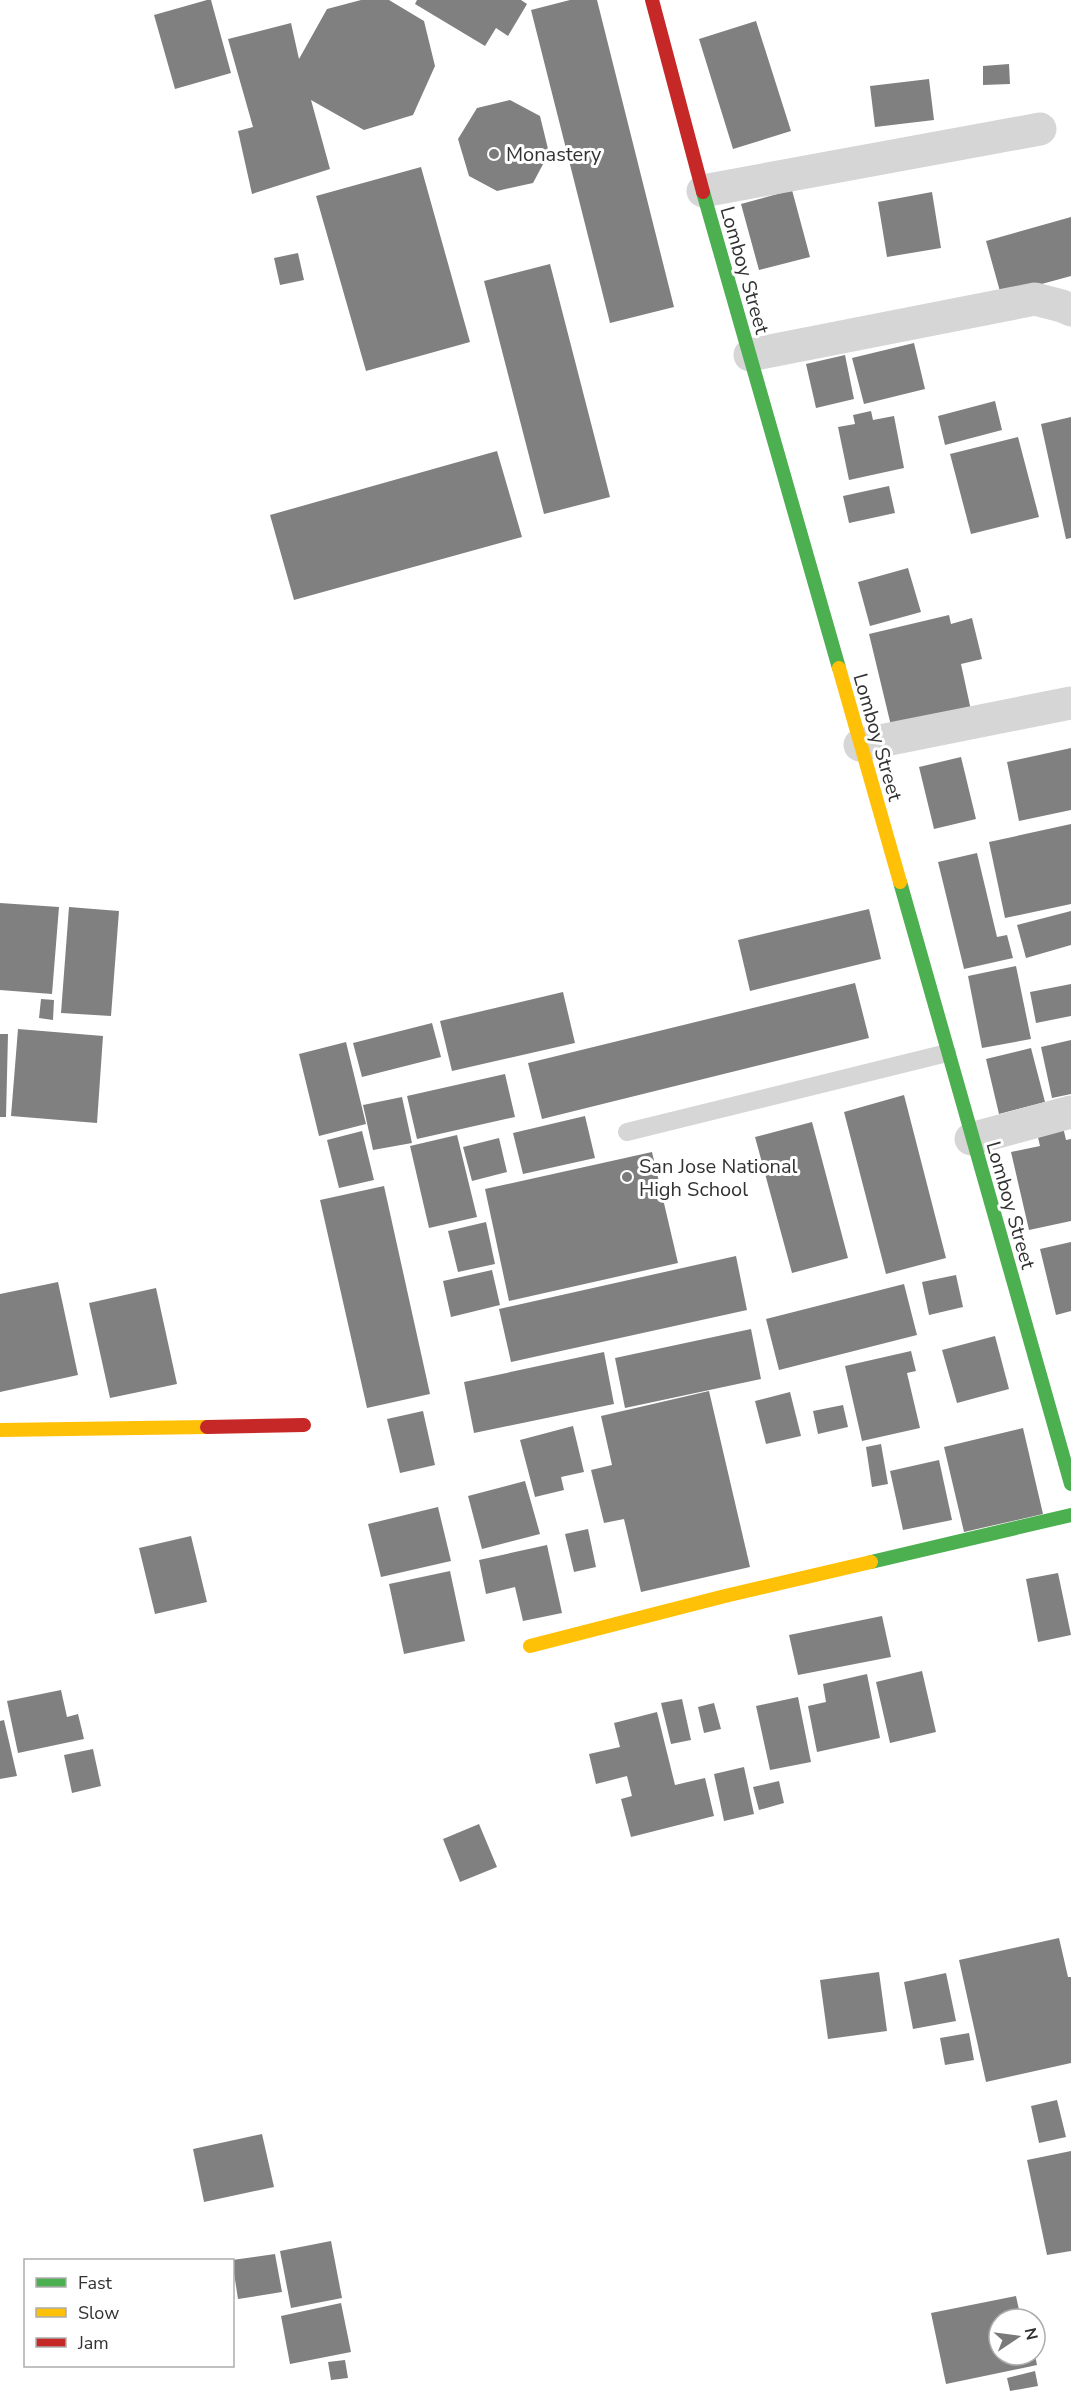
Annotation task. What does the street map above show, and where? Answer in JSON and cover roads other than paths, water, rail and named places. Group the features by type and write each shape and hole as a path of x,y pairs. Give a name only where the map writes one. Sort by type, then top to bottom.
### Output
{"street":[{"name":"Lomboy Street","path":"652,0 702,191 1071,1484"},
{"path":"702,191 1040,129"},
{"path":"750,355 1035,299 1071,310"},
{"path":"860,745 1071,703"},
{"path":"971,1139 1071,1112"},
{"path":"0,1430 304,1425"},
{"path":"530,1646 725,1596 1071,1515"}],"lane":[{"path":"627,1132 947,1053"}],"place":[{"name":"Monastery","path":"494,154"},
{"name":"San Jose National High School","path":"627,1177"}]}
